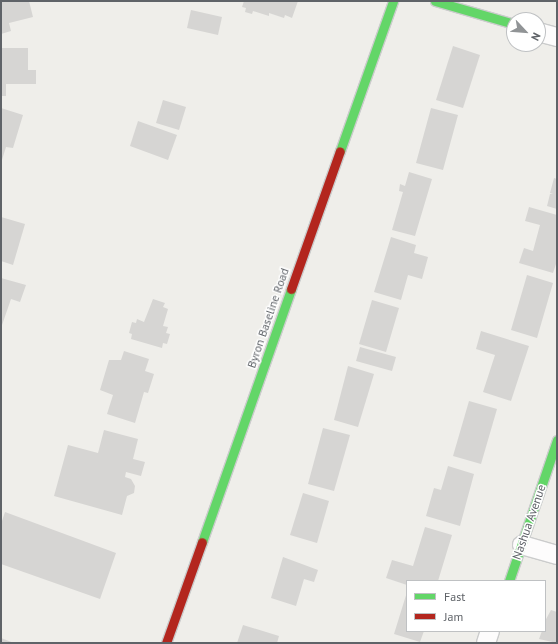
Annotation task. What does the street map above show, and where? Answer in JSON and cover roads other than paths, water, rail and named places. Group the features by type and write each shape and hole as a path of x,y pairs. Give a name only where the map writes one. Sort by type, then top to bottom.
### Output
{"main road":[{"name":"Byron Baseline Road","path":"166,643 393,1"},
{"path":"435,1 506,22"},
{"name":"Nashua Avenue","path":"509,580 557,440"}],"street":[{"path":"546,34 557,37"},
{"path":"522,545 557,555"},
{"path":"486,643 490,632"}]}
